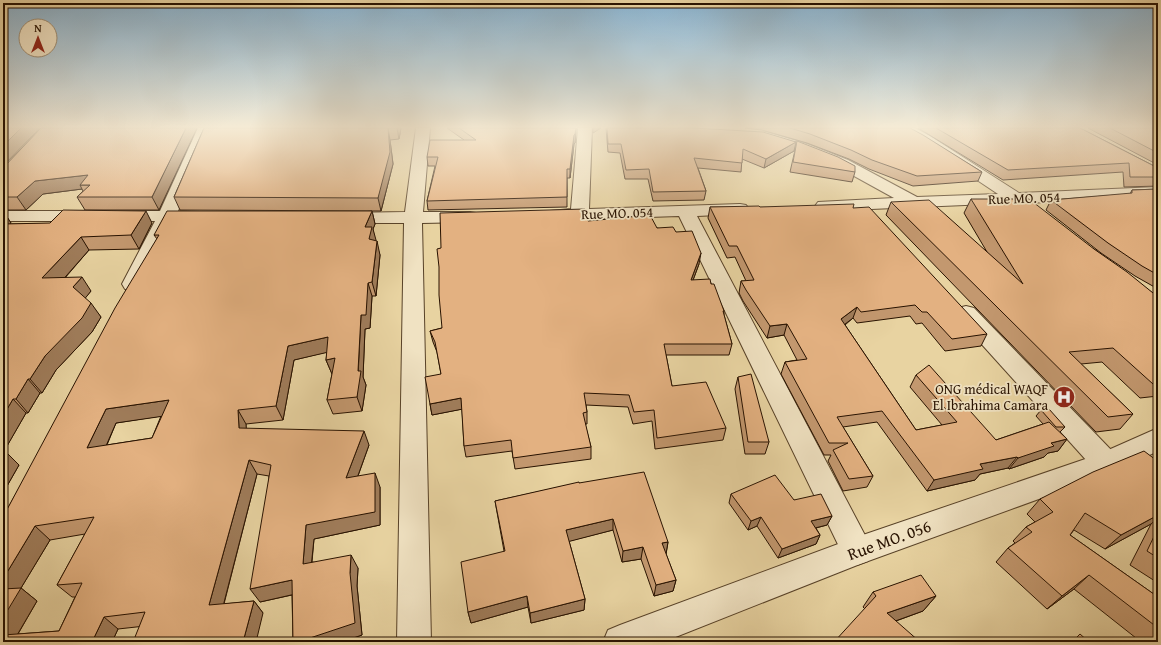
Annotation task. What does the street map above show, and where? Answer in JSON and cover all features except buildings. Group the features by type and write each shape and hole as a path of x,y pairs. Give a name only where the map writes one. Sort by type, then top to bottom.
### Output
{"street":[{"path":"123,300 168,216 192,158"},
{"path":"414,642 413,218 420,158"},
{"path":"580,214 583,158"},
{"path":"830,158 842,163 914,202"},
{"path":"955,158 1017,198 1034,212"},
{"name":"Rue MO. 054","path":"809,206 1158,192"},
{"path":"864,204 880,222"},
{"name":"Rue MO. 054","path":"540,215 755,208"},
{"path":"685,210 857,551"},
{"path":"3,216 207,216"},
{"path":"326,218 485,217"},
{"path":"950,296 1106,463"},
{"name":"Rue MO. 056","path":"620,642 857,551 1106,463 1158,439"}],"place":[{"name":"ONG médical WAQF El Ibrahima Camara","path":"1064,397"}]}
